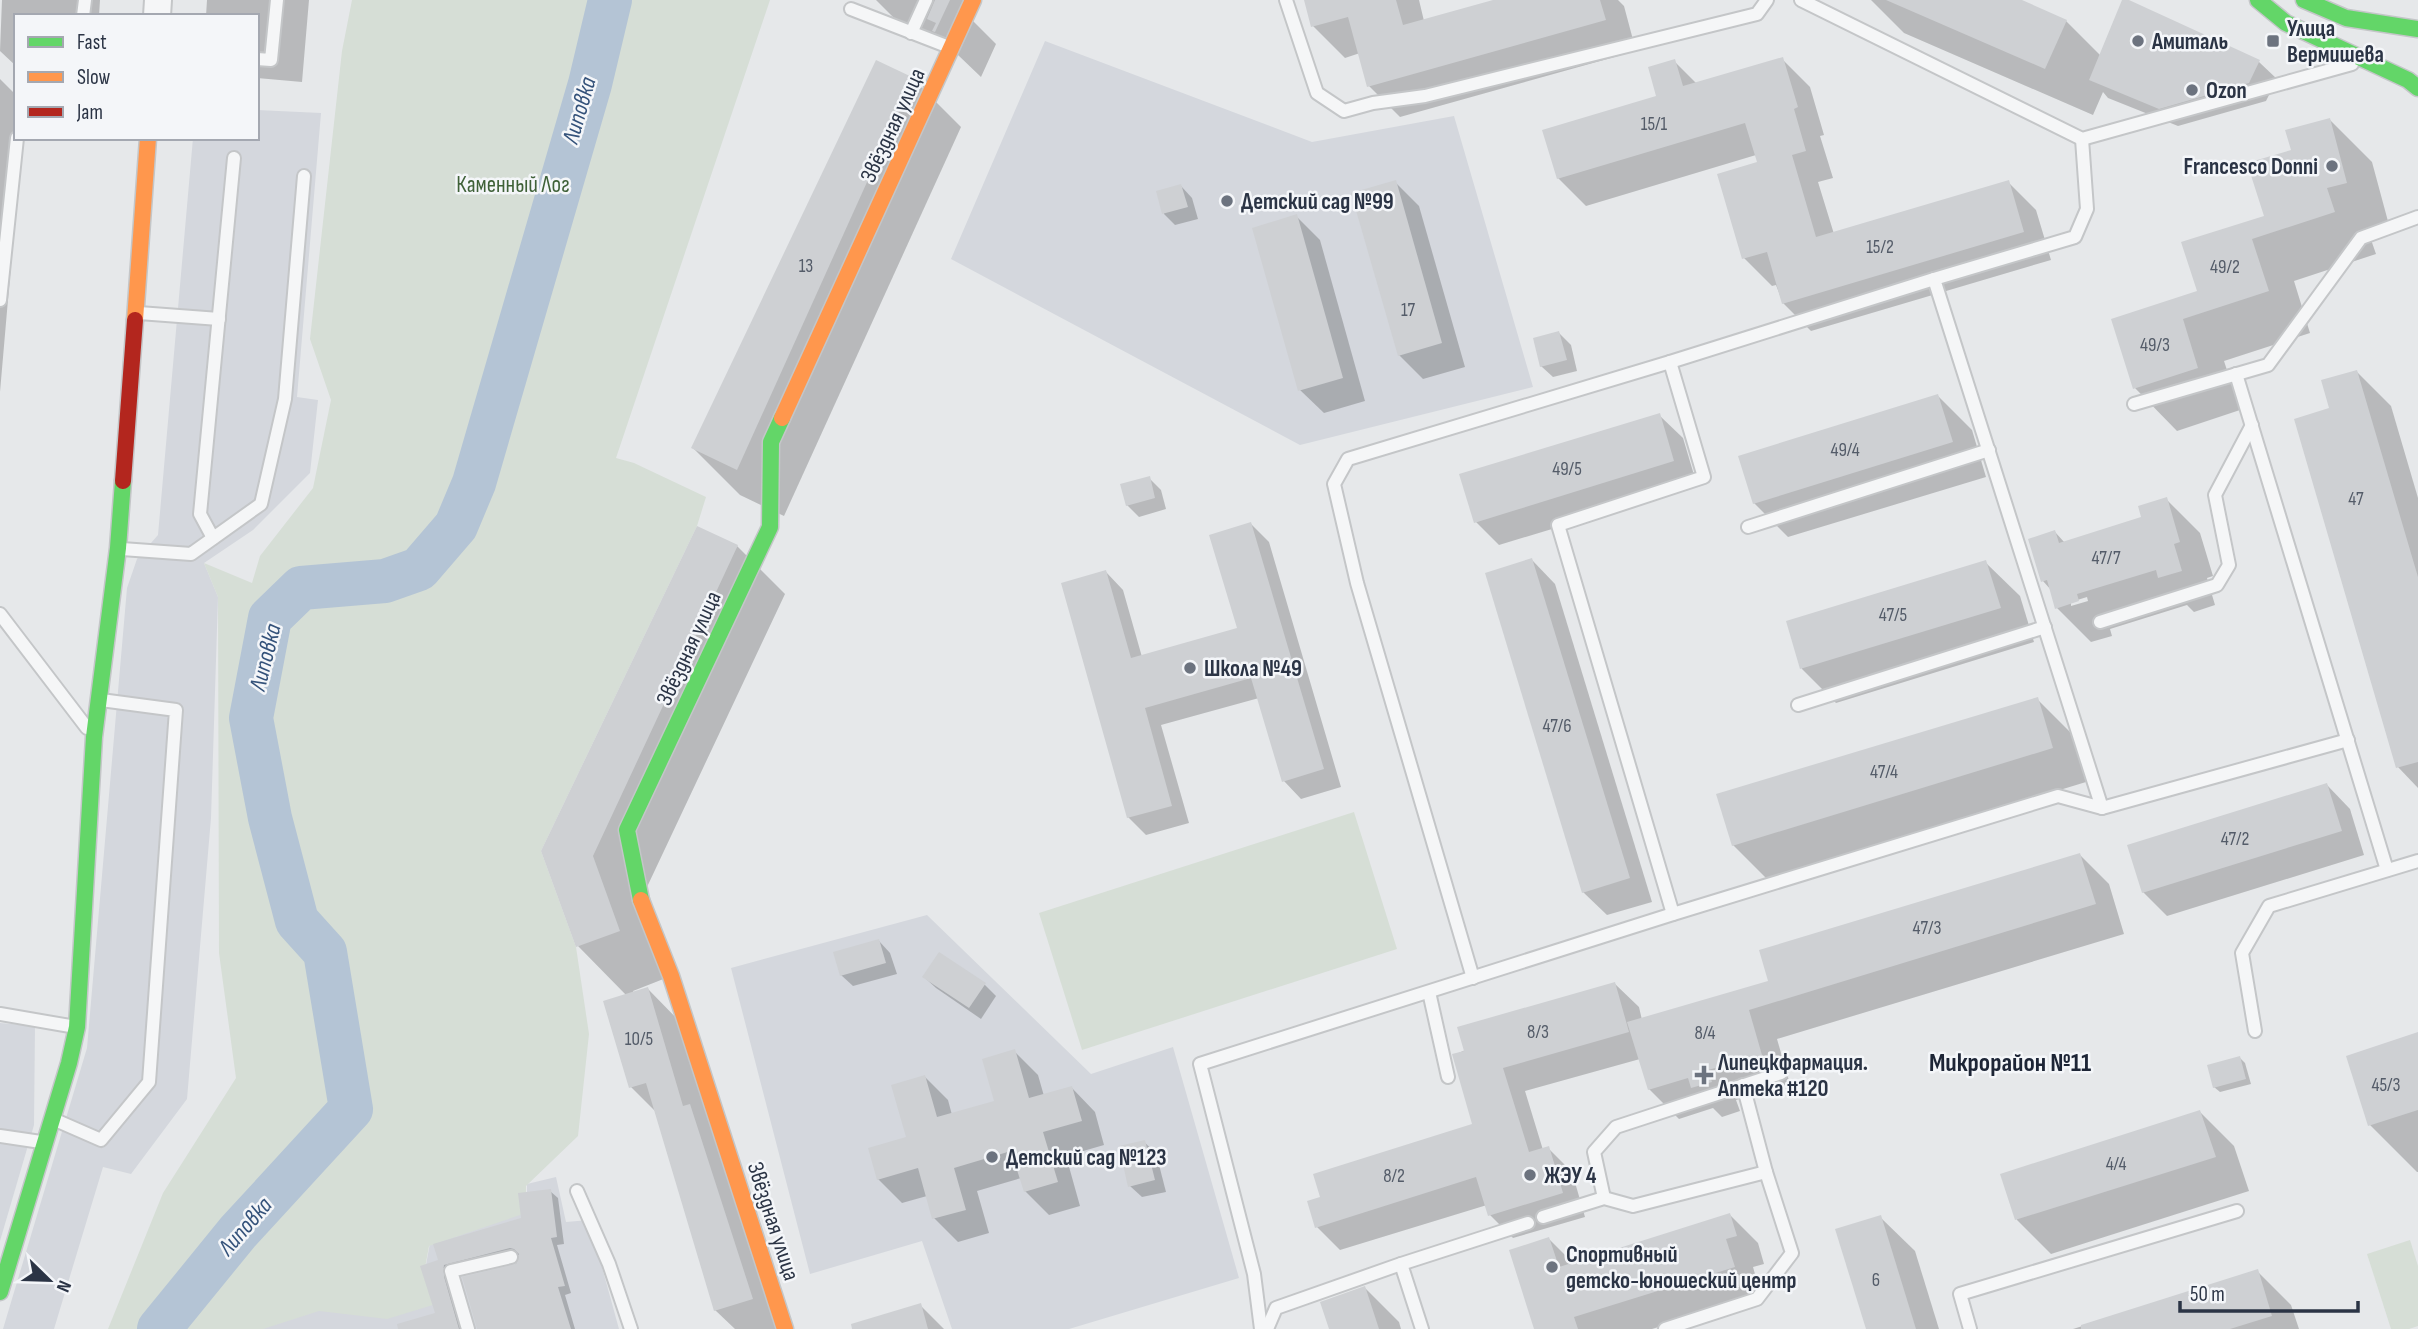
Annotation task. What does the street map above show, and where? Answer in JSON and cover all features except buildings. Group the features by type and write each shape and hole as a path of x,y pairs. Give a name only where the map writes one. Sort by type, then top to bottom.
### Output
{"street":[{"name":"Звёздная улица","path":"785,1329 671,976 641,899 627,831 770,527 771,442 973,0"},
{"path":"2258,0 2286,23 2408,80 2418,88"},
{"path":"2304,0 2346,18 2418,29"},
{"path":"2366,61 2392,55"},
{"path":"0,1289 18,1212 45,1142 77,1027 94,737 118,548 148,140"}],"lane":[{"path":"259,59 271,60 277,0"},
{"path":"911,33 926,0"},
{"path":"1286,0 1317,93 1344,111 1373,103 1426,96 1757,14 1767,0"},
{"path":"1801,0 2082,139 2366,61"},
{"path":"851,9 952,48"},
{"path":"1473,978 1357,583 1334,484 1348,459 2075,237 2087,209 2082,139"},
{"path":"0,300 17,140"},
{"path":"213,538 200,514 234,158"},
{"path":"118,548 191,554 261,504 285,399 304,176"},
{"path":"2134,404 2268,365 2361,238 2418,217"},
{"path":"1934,279 2102,808"},
{"path":"135,313 219,319"},
{"path":"1670,362 1704,477 1558,525 1673,914"},
{"path":"2236,374 2387,870"},
{"path":"2100,622 2217,585 2230,565 2215,495 2252,425"},
{"path":"1748,527 1989,450"},
{"path":"0,614 94,737"},
{"path":"1798,705 2045,626"},
{"path":"52,1119 101,1140 149,1082 176,709 97,700"},
{"path":"1261,1329 1254,1274 1200,1064 1673,914 2058,796 2102,808 2348,740"},
{"path":"2255,1031 2242,953 2269,906 2418,861"},
{"path":"1429,992 1448,1077"},
{"path":"0,1014 77,1027"},
{"path":"1604,1198 1594,1152 1616,1127 1781,1073"},
{"path":"1665,1329 1757,1299 1792,1253 1766,1172 1743,1085"},
{"path":"0,1136 45,1142"},
{"path":"1543,1217 1604,1198 1633,1206 1766,1172"},
{"path":"578,1191 610,1264 631,1329"},
{"path":"1970,1329 1960,1294 2237,1211"},
{"path":"1266,1329 1276,1308 1528,1223"},
{"path":"468,1329 451,1271 511,1257"},
{"path":"1401,1264 1422,1329"}],"shaded area":[{"name":"Детский сад №99","path":"1045,41 1312,142 1454,116 1533,387 1300,445 951,259"},
{"path":"259,110 321,113 297,397 318,400 310,473 253,530 204,563 218,597 211,818 187,1099 131,1174 103,1167 54,1329 3,1329 87,1048 127,588 137,559 158,535 193,140 259,140"},
{"name":"Детский сад №123","path":"927,915 1091,1074 1173,1047 1239,1278 1069,1329 952,1329 922,1241 810,1274 731,968"},
{"path":"0,1023 35,1026 34,1125 0,1241"},
{"path":"556,1177 566,1222 589,1220 619,1329 260,1329 426,1265 430,1243 527,1210 527,1184"}],"green space":[{"name":"Каменный Лог","path":"352,0 770,0 616,458 634,463 706,497 697,526 541,851 576,947 589,1034 578,1136 526,1186 526,1213 429,1246 425,1268 436,1304 387,1319 319,1311 263,1329 108,1329 163,1193 236,1078 219,953 218,597 204,563 252,583 260,556 313,488 331,400 310,339 342,51"},
{"path":"1354,812 1397,949 1082,1050 1039,913"},
{"path":"2410,1240 2418,1266 2418,1326 2391,1329 2367,1254"}],"waterway":[{"name":"Липовка","path":"159,1329 238,1232 351,1109 325,952 297,921 270,818 251,718 270,618 301,588 385,581 419,569 456,526 474,483 590,84 610,0"}],"traffic: fast":[{"path":"2258,0 2286,23 2408,80 2418,88"},
{"path":"2304,0 2346,18 2418,29"},
{"path":"641,900 627,830 770,527 771,442 782,418"},
{"path":"0,1292 69,1063 77,1027 94,737 118,548 123,481"}],"traffic: slow":[{"path":"782,418 973,0"},
{"path":"135,320 148,140"},
{"path":"641,900 671,976 785,1329"}],"traffic: jam":[{"path":"123,481 135,320"}],"place":[{"name":"Амиталь","path":"2138,41"},
{"name":"Улица Вермишева","path":"2273,41"},
{"name":"Ozon","path":"2192,90"},
{"name":"Francesco Donni","path":"2332,166"},
{"name":"Детский сад №99","path":"1227,201"},
{"name":"Школа №49","path":"1190,668"},
{"name":"Липецкфармация. Аптека #120","path":"1704,1075"},
{"name":"Детский сад №123","path":"992,1157"},
{"name":"ЖЭУ 4","path":"1530,1175"},
{"name":"Спортивный детско-юношеский центр","path":"1552,1267"}],"district":[{"name":"Микрорайон №11","path":"2010,1062"}]}
